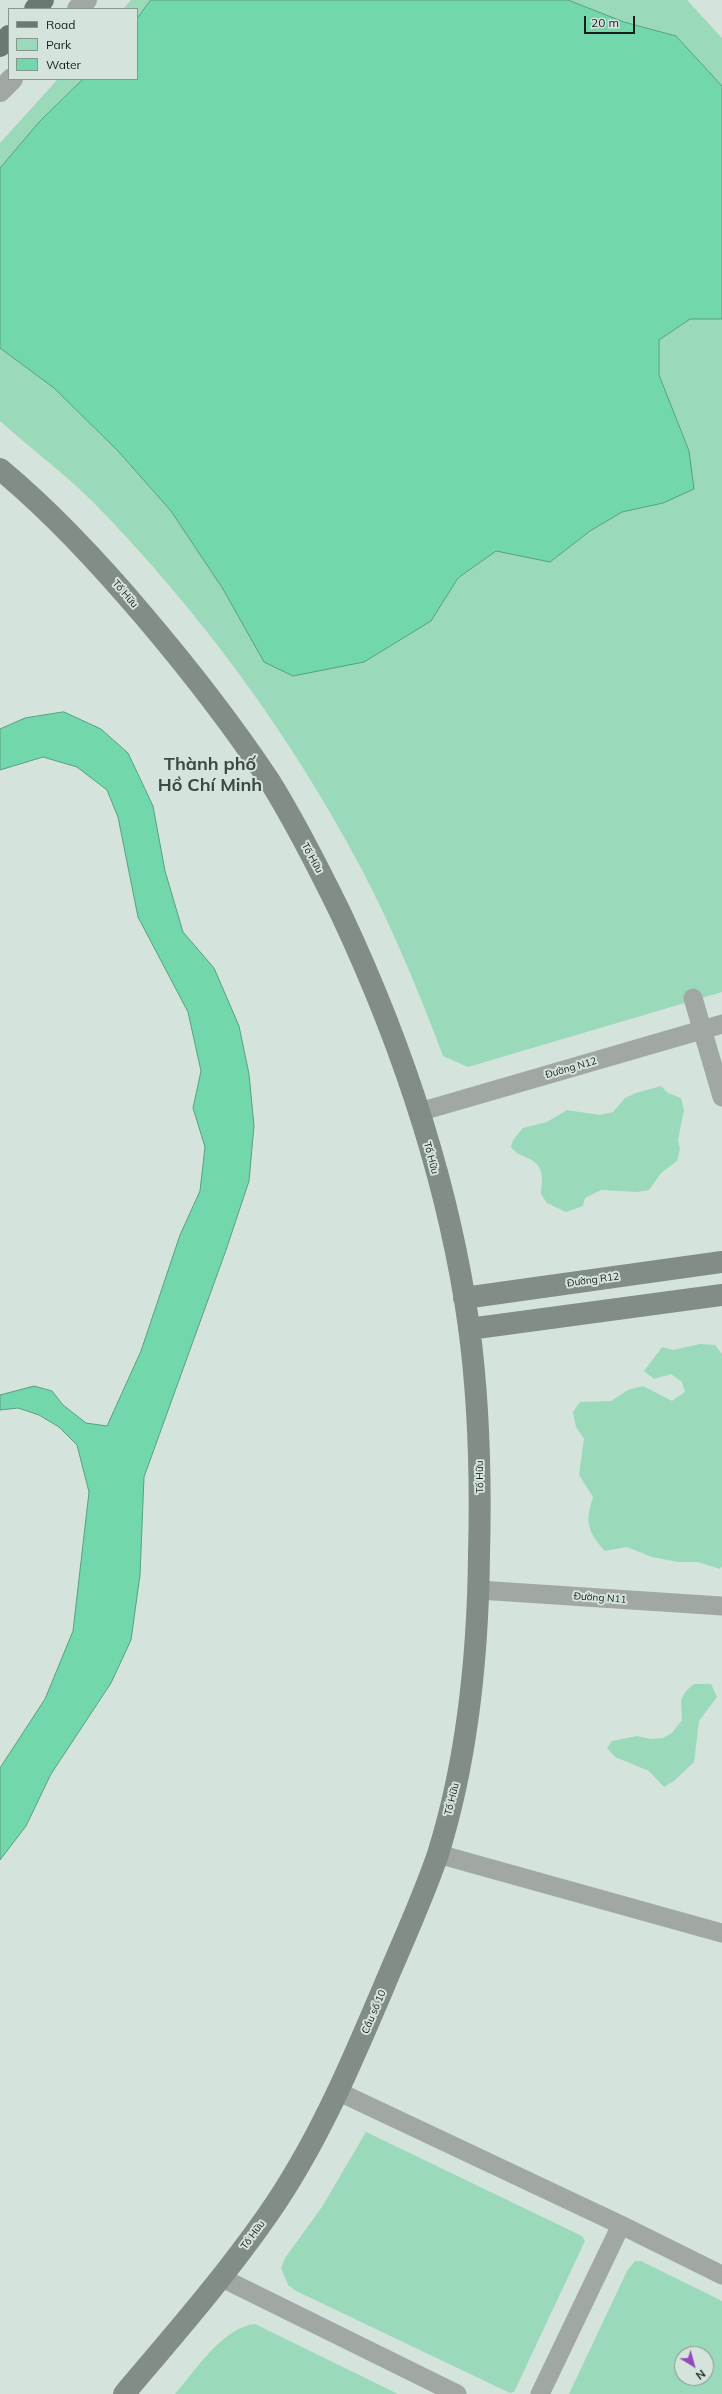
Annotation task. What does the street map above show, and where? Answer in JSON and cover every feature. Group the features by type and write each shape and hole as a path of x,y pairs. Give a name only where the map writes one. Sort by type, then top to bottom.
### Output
{"main road":[{"path":"36,8 43,0"},
{"path":"0,46 8,37"},
{"name":"Tố Hữu","path":"0,469 44,508 116,584 204,690 269,780 324,879 364,963 394,1038 419,1112 457,1257 469,1329 475,1387 480,1481 479,1590 466,1730 454,1794 438,1854 414,1918 393,1965"},
{"name":"Đường R12","path":"464,1298 722,1262"},
{"path":"469,1329 722,1295"},
{"name":"Cầu số 10","path":"354,2059 393,1965"},
{"name":"Tố Hữu","path":"124,2394 222,2278 274,2206 307,2153 339,2092 354,2059"}],"street":[{"path":"79,8 86,0"},
{"path":"0,91 11,80"},
{"path":"693,998 722,1097"},
{"name":"Đường N12","path":"419,1112 722,1024"},
{"name":"Đường N11","path":"479,1590 722,1606"},
{"path":"438,1854 722,1933"},
{"path":"339,2092 621,2225 722,2275"},
{"path":"540,2394 621,2225"},
{"path":"222,2278 458,2394"}],"green space":[{"path":"131,0 151,0 138,18 138,8 124,8"},
{"path":"568,0 687,0 722,38 722,86 676,36 624,22"},
{"path":"57,80 82,80 40,121 0,168 0,143"},
{"path":"690,319 722,319 722,992 468,1067 443,1056 405,961 361,868 304,769 240,675 169,585 92,501 0,421 0,348 54,388 118,451 171,511 223,589 244,624 430,621 458,578 496,551 550,561 590,531 622,512 663,503 689,451 659,375 659,340"},
{"path":"661,1086 668,1093 681,1098 684,1110 678,1140 680,1149 677,1161 661,1173 649,1190 637,1192 601,1190 585,1198 583,1206 566,1212 547,1203 541,1194 542,1177 539,1167 532,1160 518,1154 511,1147 513,1140 523,1128 547,1122 567,1110 599,1115 613,1112 625,1098 636,1093"},
{"path":"700,1344 715,1345 722,1354 722,1566 720,1569 698,1562 678,1562 652,1557 627,1547 605,1551 594,1538 589,1526 589,1513 593,1497 579,1475 584,1439 576,1427 573,1412 580,1402 611,1401 628,1390 643,1386 672,1401 685,1392 682,1382 671,1374 654,1379 644,1371 662,1347 673,1350"},
{"path":"694,1684 711,1684 717,1697 699,1721 694,1762 674,1781 664,1787 649,1771 615,1757 607,1748 612,1741 637,1736 651,1739 663,1738 672,1733 682,1720 681,1700 686,1691"},
{"path":"366,2132 582,2236 585,2241 514,2392 510,2393 296,2291 288,2285 281,2268 285,2258 322,2207"},
{"path":"635,2261 641,2261 722,2301 722,2394 569,2394 627,2271"},
{"path":"255,2324 398,2394 175,2394 221,2341 243,2327"}],"water":[{"path":"151,0 568,0 624,22 676,36 722,86 722,319 690,319 659,340 659,375 689,451 694,489 663,503 622,512 590,531 550,562 496,551 458,578 431,621 364,662 293,676 264,662 223,589 171,511 118,451 54,388 0,348 0,168 40,121 82,80 138,80 138,18"},
{"path":"64,712 101,729 128,753 153,806 165,871 183,932 214,968 239,1026 249,1074 254,1126 249,1181 226,1250 144,1477 140,1575 131,1640 111,1683 51,1774 26,1826 0,1860 0,1768 45,1699 73,1631 89,1492 77,1445 59,1427 39,1415 18,1408 0,1410 0,1395 34,1386 52,1391 63,1405 86,1423 107,1426 141,1351 180,1235 200,1191 205,1147 193,1108 201,1071 188,1012 138,917 118,817 107,790 77,767 43,757 0,770 0,729 25,718"}],"district":[{"name":"Thành phố Hồ Chí Minh","path":"210,775"}]}
